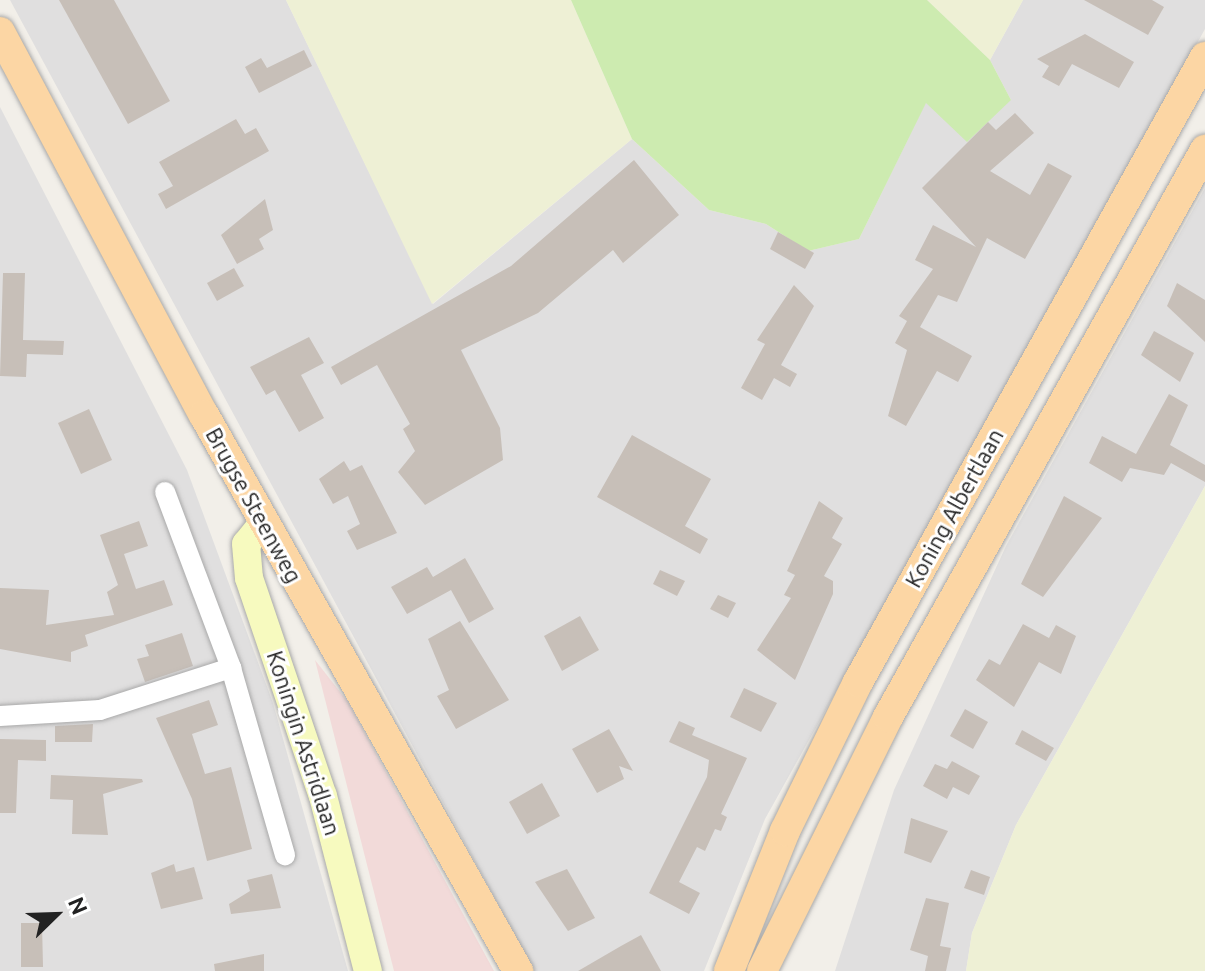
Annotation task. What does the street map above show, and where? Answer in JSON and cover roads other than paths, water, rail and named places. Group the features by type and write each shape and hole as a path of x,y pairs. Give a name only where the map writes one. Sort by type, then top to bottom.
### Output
{"main road":[{"name":"Brugse Steenweg","path":"0,32 264,522 518,971"},
{"name":"Koning Albertlaan","path":"729,971 785,831 858,682 1205,57"},
{"name":"Koning Albertlaan","path":"762,971 888,717 1205,150"},
{"name":"Koningin Astridlaan","path":"264,522 246,544 249,578 323,796 368,971"}],"street":[{"path":"165,492 231,668 285,855"},
{"path":"0,716 100,710 231,668"}]}
